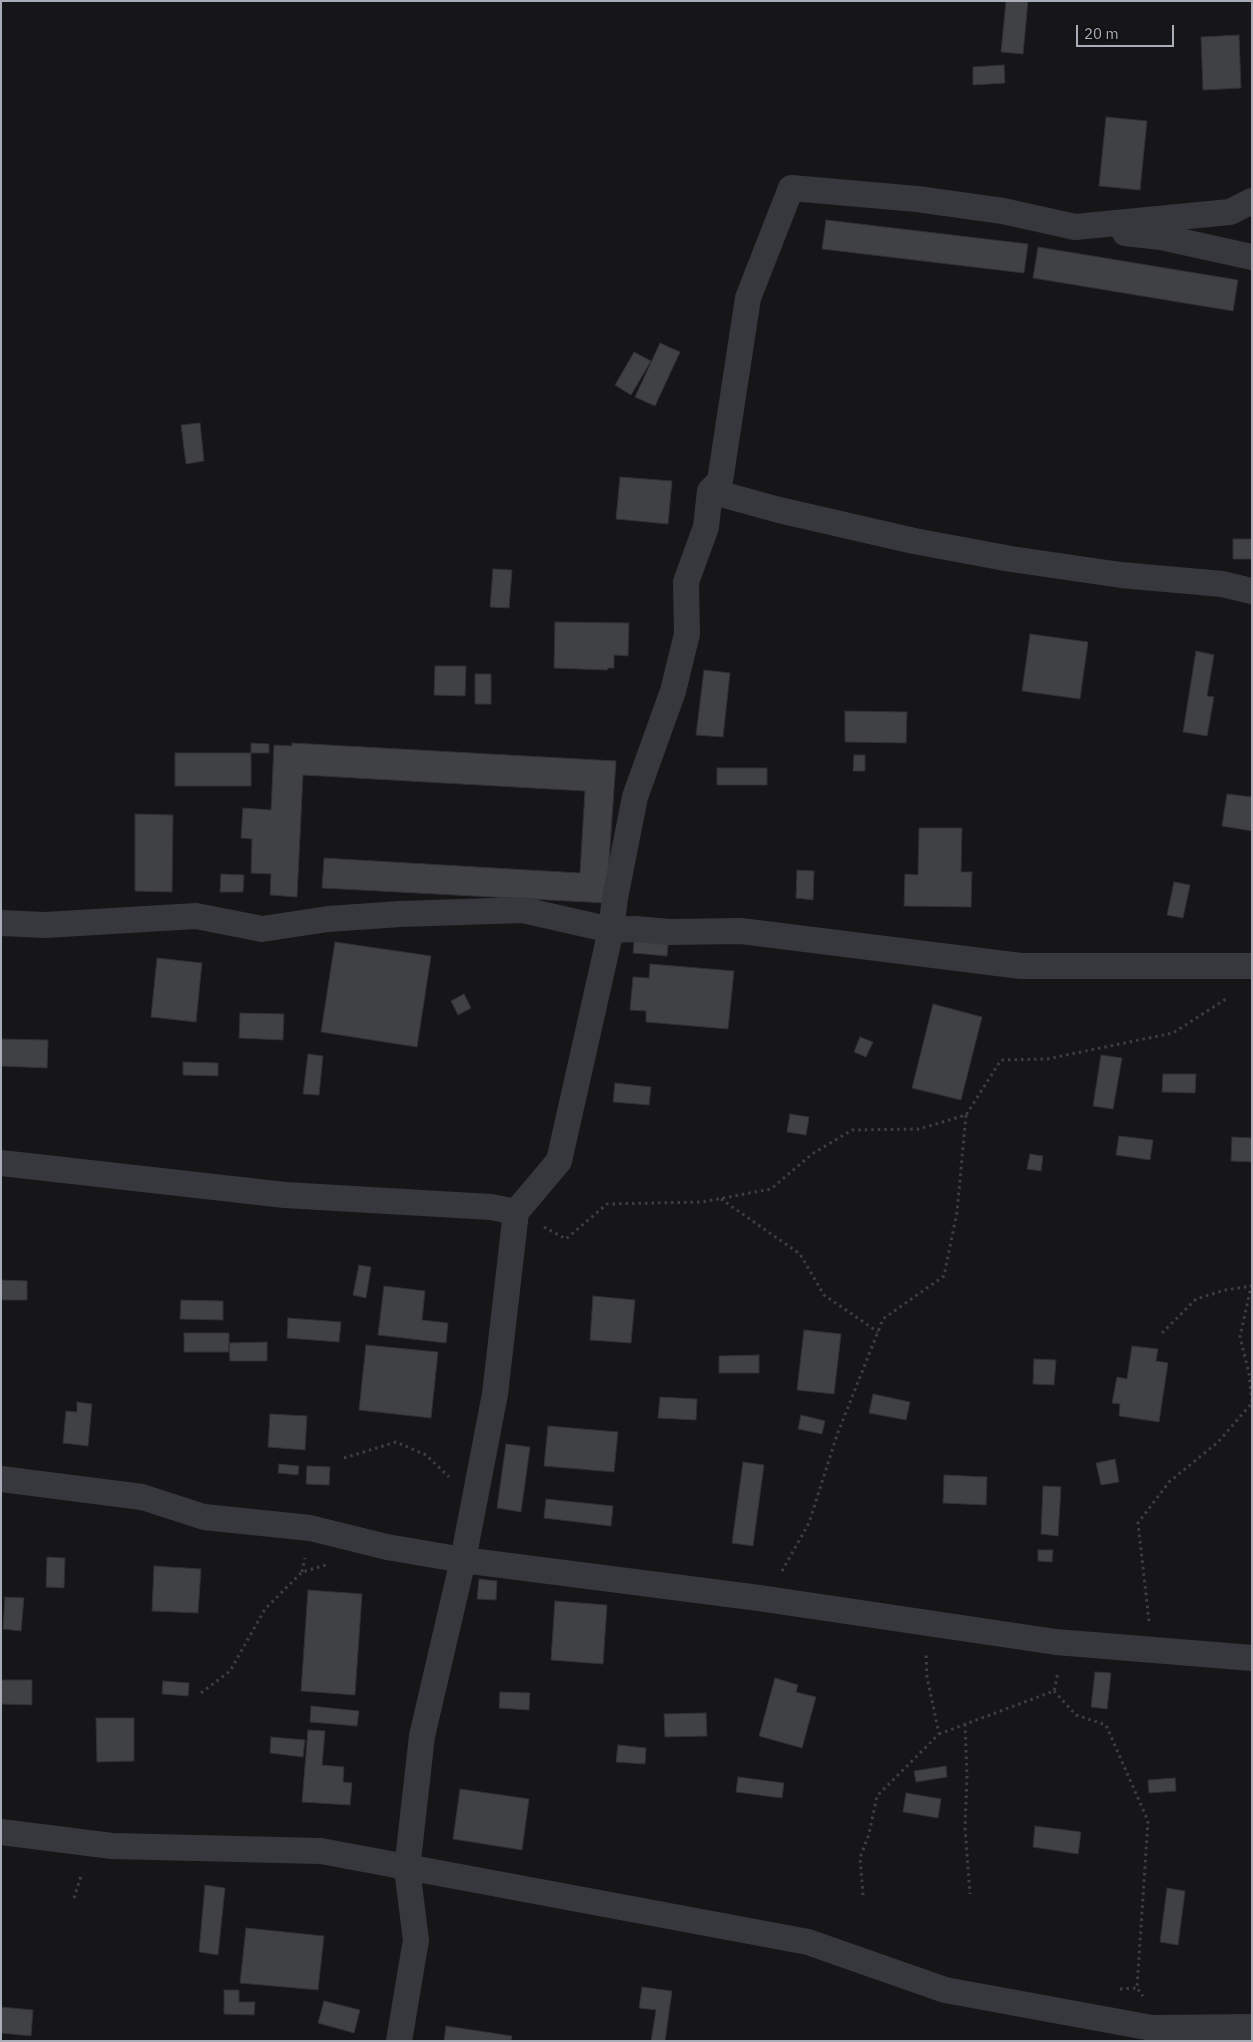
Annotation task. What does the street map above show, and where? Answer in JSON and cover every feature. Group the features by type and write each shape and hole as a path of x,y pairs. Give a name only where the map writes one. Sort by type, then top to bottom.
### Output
{"street":[{"path":"399,2041 416,1940 407,1869 422,1736 463,1560 495,1394 516,1212 559,1161 611,930 615,898 635,797 673,691 687,634 686,582 706,527 710,491 720,481 748,298 791,188 926,200 1003,210 1075,227 1161,237 1252,257"},
{"path":"1075,227 1230,212 1252,201"},
{"path":"710,491 779,510 914,541 1121,575 1222,584 1252,591"},
{"path":"1,923 44,925 196,916 262,929 328,919 382,915 523,910 611,930 635,929 669,932 741,931 1021,966 1252,966"},
{"path":"1,1163 285,1195 491,1207 516,1212"},
{"path":"1,1479 142,1497 204,1517 310,1528 387,1547 463,1560 759,1598 1056,1642 1152,1648 1252,1658"},
{"path":"1,1832 112,1846 321,1851 407,1869 808,1942 945,1990 1152,2028 1252,2027"}],"path":[{"path":"759,1598 780,1574 809,1523 838,1435 883,1319 944,1276 957,1212 966,1115 1001,1060 1047,1058 1174,1033 1234,994"},
{"path":"516,1212 566,1239 607,1204 702,1202 771,1189 812,1154 852,1130 919,1129 966,1115"},
{"path":"720,1199 800,1254 824,1295 878,1332"},
{"path":"1152,1648 1138,1523 1169,1482 1218,1442 1252,1403 1249,1373 1240,1337 1252,1282"},
{"path":"1162,1333 1196,1299 1225,1290 1252,1286"},
{"path":"344,1458 396,1442 426,1455 474,1502"},
{"path":"201,1693 230,1671 266,1608 302,1572 331,1564"},
{"path":"925,1622 927,1677 939,1734"},
{"path":"1054,1691 1059,1670 1056,1642"},
{"path":"863,1895 860,1858 869,1834 877,1796 939,1734 1054,1691"},
{"path":"1054,1691 1076,1714 1106,1725 1148,1820 1136,1988 1170,2027"},
{"path":"965,1724 968,1776 965,1827 970,1894"}],"building":[{"path":"1006,1 1028,1 1023,54 1001,52"},
{"path":"1239,35 1241,88 1203,90 1201,37"},
{"path":"1004,65 1005,83 973,85 973,67"},
{"path":"1106,117 1147,121 1140,190 1099,186"},
{"path":"826,220 1028,244 1024,273 822,249"},
{"path":"1038,247 1238,280 1233,311 1033,278"},
{"path":"660,343 680,352 655,406 635,397"},
{"path":"634,352 651,361 631,395 615,385"},
{"path":"200,423 204,461 186,464 181,425"},
{"path":"620,477 672,481 668,524 616,519"},
{"path":"1233,539 1252,539 1252,559 1233,559"},
{"path":"493,569 512,570 509,608 490,607"},
{"path":"555,622 629,623 628,656 614,655 614,668 608,668 607,670 554,668"},
{"path":"1030,634 1088,642 1080,699 1022,691"},
{"path":"1196,651 1214,655 1207,696 1214,697 1207,736 1183,732"},
{"path":"435,666 466,666 465,696 434,695"},
{"path":"704,670 730,673 723,737 696,735"},
{"path":"475,674 491,674 491,704 475,704"},
{"path":"845,711 907,712 906,743 845,742"},
{"path":"251,743 269,744 269,753 251,753"},
{"path":"292,743 616,761 606,903 322,888 324,858 580,873 585,791 303,775 297,897 270,895 271,874 251,873 252,839 241,838 243,808 271,810 274,745 292,746"},
{"path":"175,753 251,753 251,786 175,786"},
{"path":"854,755 865,755 865,771 853,771"},
{"path":"717,768 767,768 767,785 717,785"},
{"path":"1227,794 1252,797 1252,831 1222,826"},
{"path":"135,814 173,815 172,892 135,891"},
{"path":"919,828 962,828 961,872 972,872 971,907 904,906 905,874 918,875"},
{"path":"797,870 814,871 813,900 796,898"},
{"path":"221,874 244,875 243,892 220,892"},
{"path":"1174,882 1190,885 1183,918 1167,915"},
{"path":"635,932 669,935 667,956 633,953"},
{"path":"335,942 431,956 417,1047 321,1032"},
{"path":"157,958 202,963 196,1022 151,1017"},
{"path":"650,964 734,971 728,1029 646,1022 646,1011 630,1010 633,977 649,978"},
{"path":"464,994 471,1008 458,1015 451,1001"},
{"path":"933,1004 982,1017 961,1100 912,1088"},
{"path":"240,1013 284,1014 283,1040 239,1038"},
{"path":"860,1037 873,1042 866,1057 854,1052"},
{"path":"1,1039 48,1040 47,1068 1,1066"},
{"path":"308,1054 323,1056 319,1095 303,1094"},
{"path":"1101,1055 1122,1058 1113,1109 1093,1106"},
{"path":"183,1062 218,1063 218,1076 183,1075"},
{"path":"1163,1074 1196,1074 1195,1093 1162,1092"},
{"path":"615,1083 651,1087 649,1105 613,1102"},
{"path":"790,1114 809,1117 806,1135 787,1132"},
{"path":"1119,1136 1153,1140 1150,1160 1116,1155"},
{"path":"1232,1137 1252,1138 1252,1162 1231,1161"},
{"path":"1030,1154 1043,1156 1041,1171 1027,1169"},
{"path":"359,1265 371,1267 366,1298 353,1295"},
{"path":"1,1280 27,1281 27,1300 1,1300"},
{"path":"384,1286 425,1291 422,1320 448,1323 446,1343 378,1335"},
{"path":"593,1296 635,1300 631,1343 590,1340"},
{"path":"181,1300 223,1301 223,1320 180,1319"},
{"path":"288,1318 341,1322 339,1342 287,1338"},
{"path":"804,1330 841,1334 834,1394 797,1390"},
{"path":"184,1333 229,1333 229,1352 184,1352"},
{"path":"267,1342 267,1361 230,1361 229,1343"},
{"path":"366,1345 438,1352 431,1418 359,1410"},
{"path":"1132,1346 1158,1349 1156,1361 1168,1363 1159,1422 1119,1416 1120,1404 1112,1403 1117,1377 1127,1379"},
{"path":"759,1355 759,1373 719,1373 719,1356"},
{"path":"1034,1359 1056,1360 1054,1385 1033,1384"},
{"path":"873,1394 910,1402 906,1420 869,1413"},
{"path":"660,1397 697,1399 696,1420 658,1418"},
{"path":"77,1402 92,1404 88,1446 63,1443 66,1411 77,1412"},
{"path":"270,1414 307,1416 305,1450 268,1447"},
{"path":"801,1415 825,1421 822,1434 798,1429"},
{"path":"548,1426 618,1432 614,1472 544,1466"},
{"path":"506,1444 530,1447 521,1512 497,1508"},
{"path":"1115,1459 1119,1482 1101,1485 1096,1463"},
{"path":"743,1462 764,1465 753,1546 732,1543"},
{"path":"279,1464 299,1466 298,1475 278,1473"},
{"path":"307,1466 330,1467 329,1485 306,1484"},
{"path":"944,1475 987,1477 986,1505 943,1503"},
{"path":"1043,1486 1061,1487 1058,1536 1041,1534"},
{"path":"546,1499 613,1506 611,1526 544,1518"},
{"path":"1038,1550 1053,1550 1052,1562 1038,1561"},
{"path":"47,1557 65,1558 64,1588 46,1587"},
{"path":"154,1566 201,1569 198,1613 152,1611"},
{"path":"479,1579 497,1581 496,1600 477,1599"},
{"path":"308,1590 362,1594 355,1695 301,1691"},
{"path":"5,1597 24,1598 21,1631 3,1629"},
{"path":"555,1601 607,1605 603,1664 551,1660"},
{"path":"1095,1672 1111,1673 1107,1709 1091,1707"},
{"path":"775,1678 798,1685 796,1692 816,1697 802,1748 759,1736"},
{"path":"1,1680 32,1680 32,1705 1,1704"},
{"path":"163,1681 189,1683 188,1696 162,1694"},
{"path":"500,1692 530,1693 529,1710 499,1708"},
{"path":"311,1706 359,1711 357,1726 310,1722"},
{"path":"706,1713 707,1736 665,1737 664,1714"},
{"path":"96,1718 134,1718 134,1761 97,1762"},
{"path":"308,1730 325,1731 322,1765 344,1767 343,1782 352,1783 350,1805 302,1802"},
{"path":"271,1737 305,1740 303,1757 270,1753"},
{"path":"618,1745 646,1748 645,1764 616,1762"},
{"path":"946,1766 947,1777 916,1782 914,1771"},
{"path":"738,1777 784,1783 782,1798 736,1792"},
{"path":"1175,1778 1176,1791 1149,1793 1148,1780"},
{"path":"460,1789 529,1799 522,1850 453,1839"},
{"path":"906,1793 941,1799 938,1818 903,1812"},
{"path":"1035,1826 1081,1832 1078,1854 1033,1847"},
{"path":"205,1885 225,1888 218,1955 199,1952"},
{"path":"1167,1888 1185,1891 1178,1945 1160,1942"},
{"path":"246,1928 324,1936 318,1990 240,1983"},
{"path":"642,1987 672,1991 665,2041 651,2041 656,2010 639,2008"},
{"path":"224,1990 239,1990 239,2002 255,2002 254,2015 224,2014"},
{"path":"324,2001 360,2010 354,2033 318,2023"},
{"path":"1,2007 33,2010 31,2036 1,2033"},
{"path":"446,2026 512,2036 511,2041 444,2041"}]}
